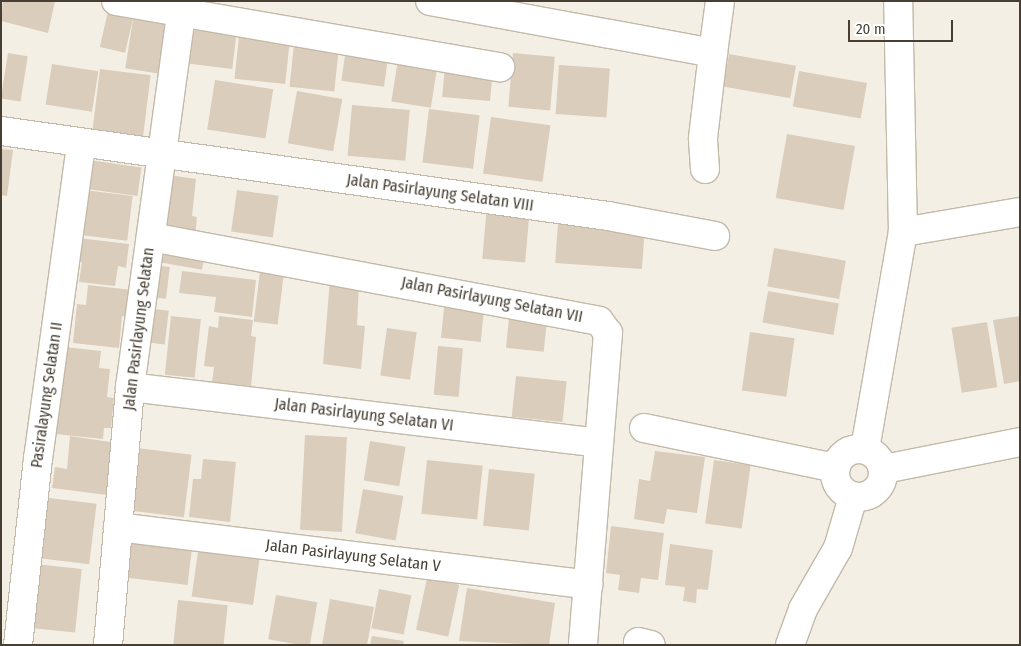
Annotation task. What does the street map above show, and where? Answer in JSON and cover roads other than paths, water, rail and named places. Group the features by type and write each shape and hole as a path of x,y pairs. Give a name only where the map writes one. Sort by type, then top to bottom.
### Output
{"street":[{"path":"116,1 182,8 500,67"},
{"path":"430,1 530,10 713,53"},
{"path":"705,169 704,138 720,1"},
{"path":"865,449 903,232 898,1"},
{"name":"Jalan Pasirlayung Selatan","path":"108,645 130,387 151,237 165,155 182,8"},
{"name":"Jalan Pasirlayung Selatan VIII","path":"1,131 82,146 165,155 608,216 715,236"},
{"name":"Pasiralayung Selatan II","path":"18,645 38,459 82,146"},
{"path":"903,232 1020,212"},
{"name":"Jalan Pasirlayung Selatan VII","path":"151,237 599,321 608,333 583,645"},
{"name":"Jalan Pasirlayung Selatan VI","path":"130,387 598,442"},
{"path":"644,428 835,468"},
{"path":"884,469 1020,442"},
{"path":"865,449 877,457 884,469 880,488 864,498 853,497 836,483 835,468 846,452 865,449"},
{"path":"790,645 803,609 838,548 853,497"},
{"name":"Jalan Pasirlayung Selatan V","path":"118,527 588,585"}]}
